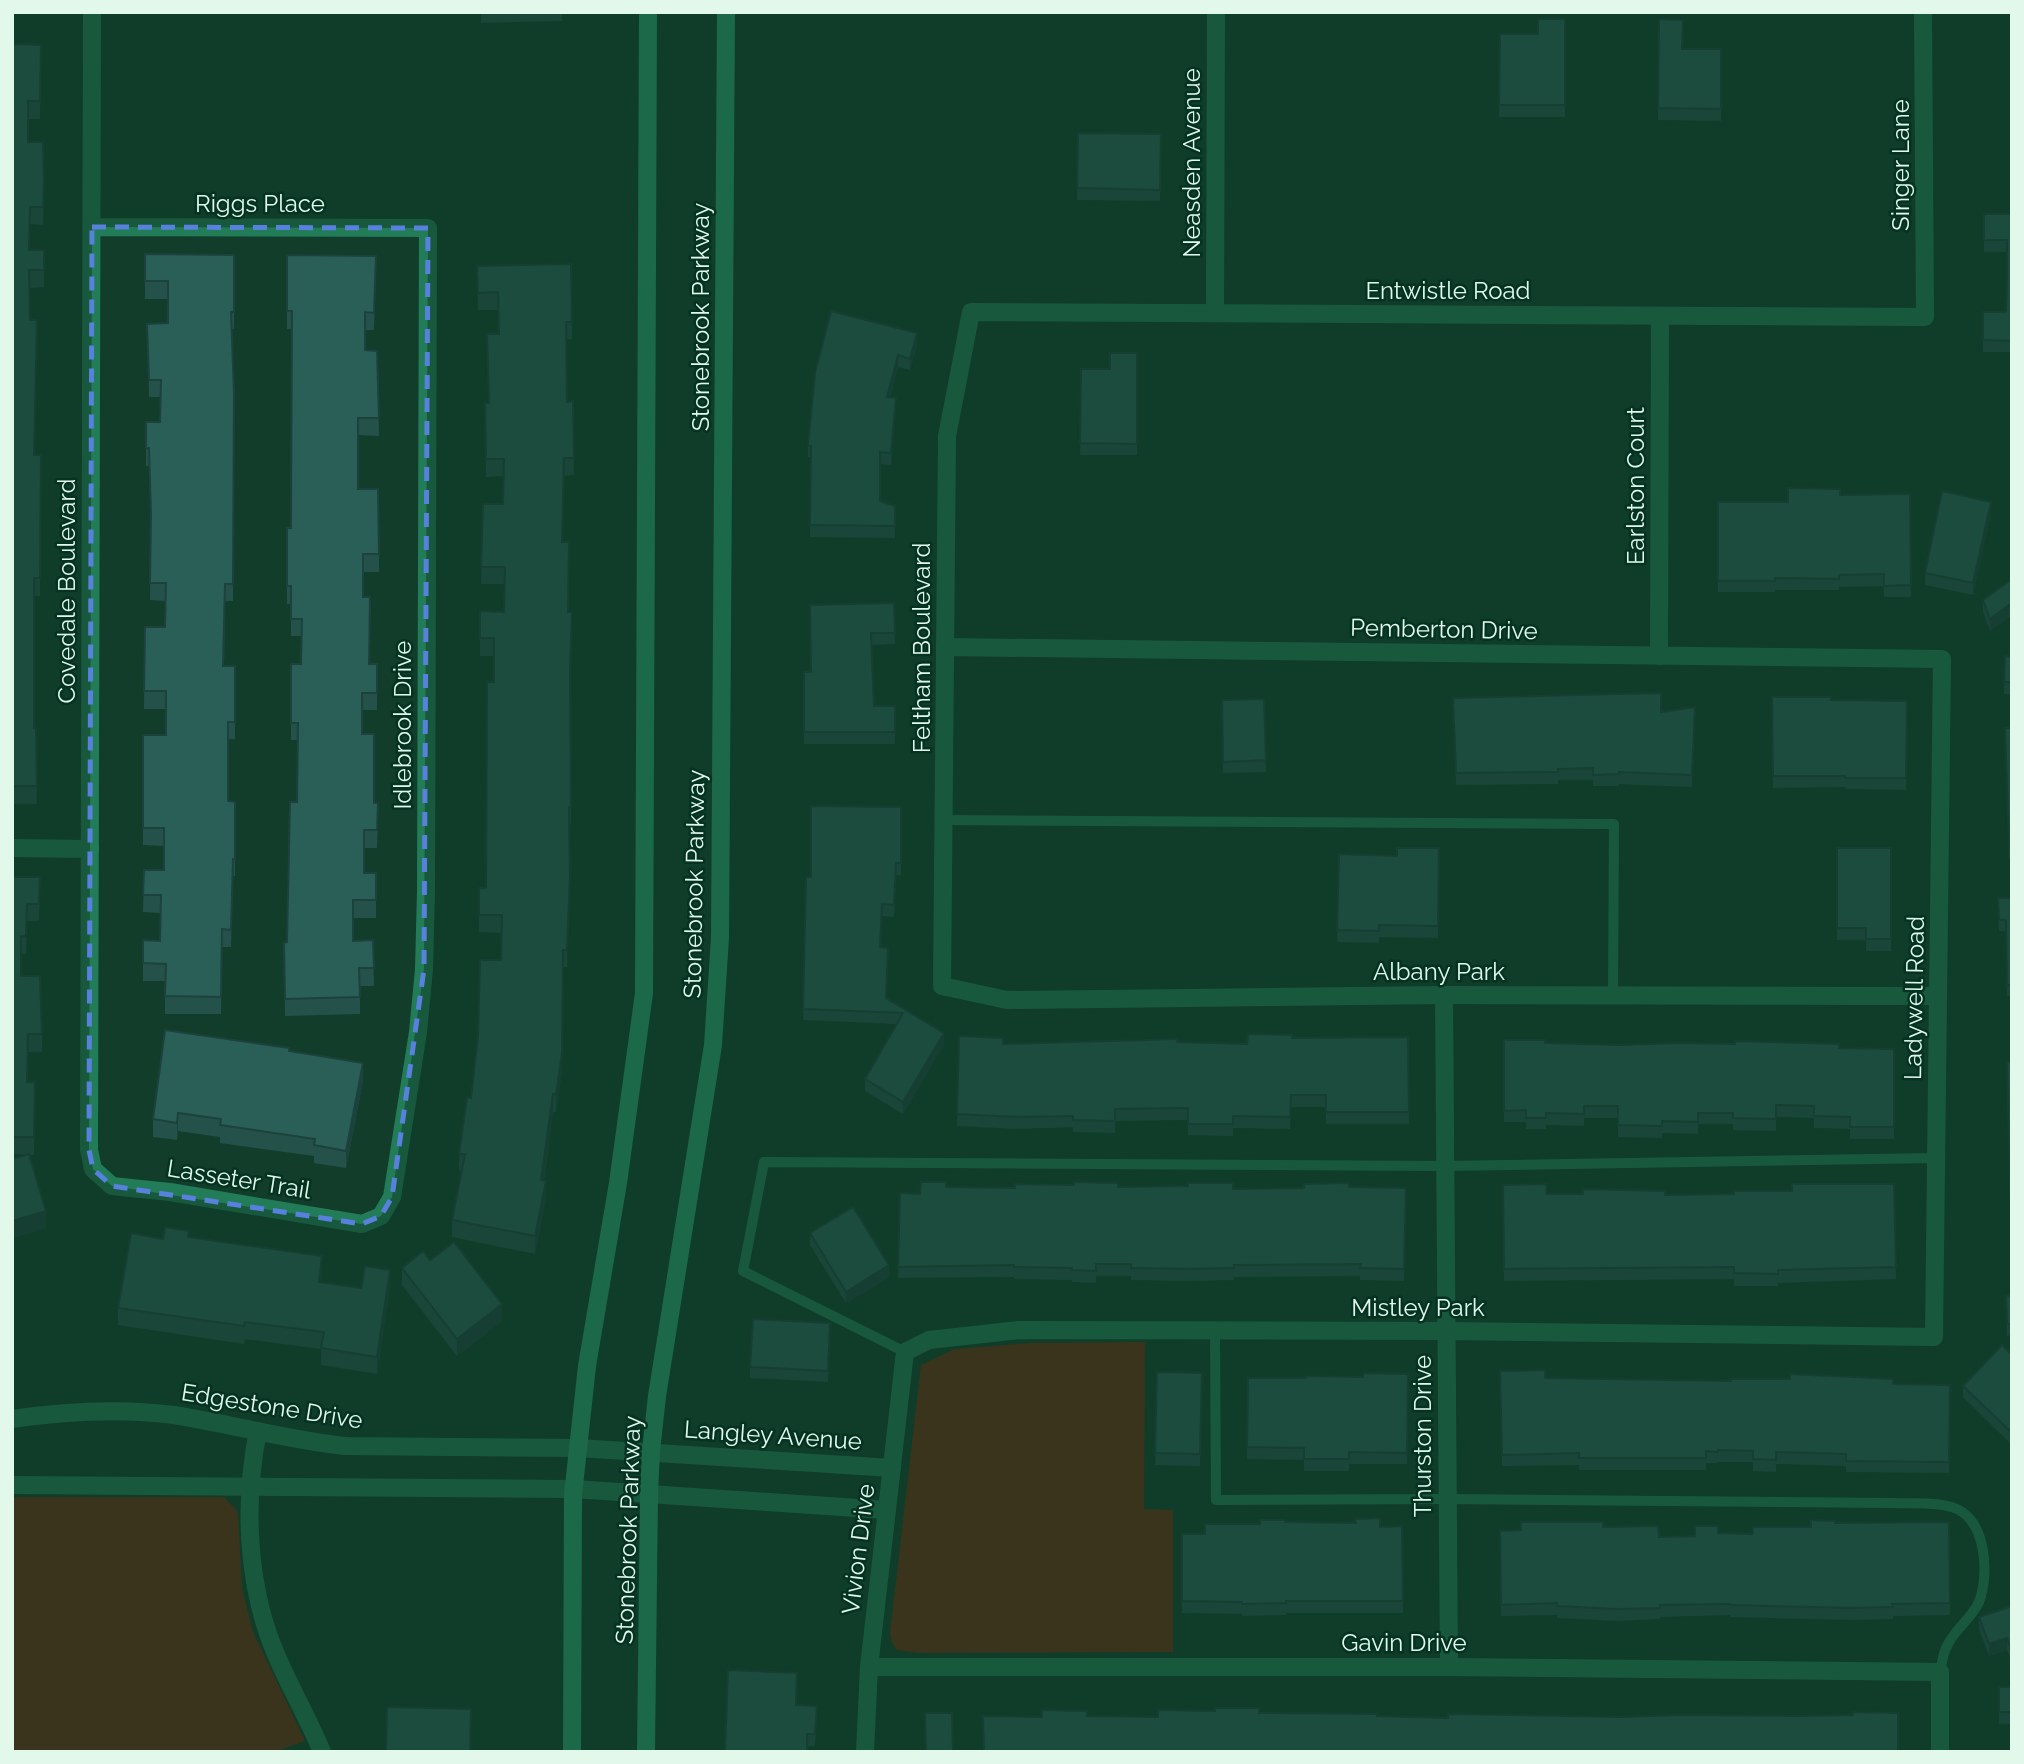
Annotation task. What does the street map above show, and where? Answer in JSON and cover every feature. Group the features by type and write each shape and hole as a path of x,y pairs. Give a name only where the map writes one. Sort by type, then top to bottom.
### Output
{"main road":[{"name":"Stonebrook Parkway","path":"572,1752 574,1489 587,1366 618,1183 644,993 648,12"},
{"name":"Stonebrook Parkway","path":"646,1752 651,1451 657,1396 713,1045 720,938 726,12"}],"street":[{"name":"Covedale Boulevard","path":"92,12 89,1150 93,1169"},
{"name":"Neasden Avenue","path":"1215,313 1216,12"},
{"name":"Singer Lane","path":"1923,12 1925,317"},
{"name":"Riggs Place","path":"92,227 428,228"},
{"name":"Idlebrook Drive","path":"381,1216 392,1197 406,1120 424,970 428,228"},
{"name":"Entwistle Road","path":"971,312 1925,317"},
{"name":"Feltham Boulevard","path":"942,986 947,436 971,312"},
{"name":"Earlston Court","path":"1659,656 1660,316"},
{"name":"Pemberton Drive","path":"945,647 1942,659"},
{"name":"Ladywell Road","path":"1934,1337 1942,659"},
{"path":"12,848 90,849"},
{"name":"Albany Park","path":"942,986 1007,1000 1444,995 1938,996"},
{"name":"Thurston Drive","path":"1444,995 1449,1667"},
{"name":"Lasseter Trail","path":"93,1169 112,1186 181,1193 362,1224 381,1216"},
{"name":"Mistley Park","path":"905,1352 929,1340 1019,1331 1446,1331 1934,1337"},
{"name":"Vivion Drive","path":"865,1752 869,1667 905,1352"},
{"name":"Edgestone Drive","path":"12,1419 66,1412 129,1411 202,1420 314,1443 345,1446 651,1451"},
{"path":"258,1431 251,1486 252,1561 262,1615 278,1660 306,1713 322,1752"},
{"name":"Langley Avenue","path":"651,1451 892,1468"},
{"path":"12,1485 574,1489 887,1510"},
{"name":"Gavin Drive","path":"869,1667 1449,1667 1940,1671"},
{"path":"1940,1671 1940,1752"}],"lane":[{"path":"944,820 1614,824 1613,995"},
{"path":"905,1352 743,1271 764,1162 1445,1166 1936,1158"},
{"path":"1215,1331 1216,1500 1447,1499 1938,1504 1959,1510 1976,1528 1983,1553 1983,1584 1978,1604 1947,1644 1940,1671"}],"highlighted area":[{"path":"92,227 428,228 424,969 392,1197 381,1216 362,1224 112,1186 93,1169 89,1150"}],"shaded area":[{"path":"1145,1342 1144,1509 1173,1510 1173,1652 921,1653 897,1650 890,1633 921,1365 955,1349 1031,1343"},
{"path":"12,1497 224,1497 238,1512 242,1589 253,1632 305,1741 274,1752 12,1752"}],"building":[{"path":"1538,19 1565,19 1565,105 1499,105 1500,34 1538,34"},
{"path":"1659,19 1683,20 1682,49 1721,49 1721,109 1658,108"},
{"path":"12,44 41,45 40,101 28,101 28,142 43,142 44,182 43,207 30,207 29,250 44,250 44,270 29,270 30,320 37,320 34,455 41,455 40,578 34,578 34,728 37,786 12,786"},
{"path":"1078,133 1161,134 1160,190 1077,188"},
{"path":"1984,214 2012,214 2012,341 1983,340 1983,312 2006,312 2007,282 2007,240 1984,240"},
{"path":"145,254 234,255 234,312 231,312 234,394 233,584 225,584 223,666 235,666 235,722 228,722 228,801 235,802 235,859 231,930 222,929 221,997 165,996 166,964 143,963 143,940 160,941 161,895 143,895 144,870 164,870 164,828 143,828 143,735 166,735 166,691 144,691 145,627 165,627 166,583 150,583 151,515 146,422 160,422 161,380 149,380 147,324 168,323 168,281 145,281"},
{"path":"287,255 376,256 374,313 365,312 365,350 377,351 379,418 358,418 358,489 378,489 379,554 363,554 363,597 370,597 369,664 377,664 377,693 362,693 362,734 374,734 374,803 378,803 377,830 364,830 364,873 376,873 376,900 353,900 353,941 373,940 374,968 359,968 360,997 285,999 284,943 287,942 290,802 297,802 298,723 291,723 291,664 301,664 302,619 291,619 291,586 287,586 287,528 291,528 292,311 287,311"},
{"path":"571,264 572,322 566,322 567,402 573,401 574,458 564,458 562,542 569,542 568,612 572,612 570,877 567,950 563,950 562,1053 556,1095 553,1094 541,1180 546,1181 535,1236 452,1220 465,1154 459,1154 467,1097 471,1098 478,1036 480,960 501,960 502,915 479,915 479,888 486,888 487,682 494,682 494,638 480,638 480,611 504,612 505,567 481,567 483,504 503,504 504,459 486,459 485,403 489,403 487,334 499,334 498,292 478,293 477,266"},
{"path":"831,311 917,333 910,359 898,355 887,397 896,398 891,453 880,452 880,501 895,506 895,526 810,525 811,446 808,445 815,373"},
{"path":"1110,353 1137,353 1137,444 1080,443 1081,369 1110,369"},
{"path":"1788,488 1840,489 1840,495 1910,494 1911,585 1884,586 1884,574 1839,575 1839,579 1718,581 1718,502 1788,502"},
{"path":"1942,491 1991,502 1973,583 1925,573"},
{"path":"2012,579 2012,608 2009,605 1990,619 1983,600"},
{"path":"894,603 895,633 871,633 874,706 895,706 895,732 804,732 804,672 811,672 810,605"},
{"path":"2005,656 2012,657 2012,682 2004,682"},
{"path":"1661,693 1661,712 1695,707 1692,775 1619,772 1593,775 1593,768 1558,769 1558,772 1456,773 1453,698"},
{"path":"1772,697 1907,701 1906,778 1773,776"},
{"path":"1264,699 1266,760 1223,762 1222,700"},
{"path":"2005,728 2012,728 2012,846 2009,846"},
{"path":"811,806 901,807 901,863 896,863 894,905 882,904 880,947 888,948 886,998 944,1033 903,1102 865,1079 903,1013 803,1009 806,877 811,877"},
{"path":"1397,848 1439,848 1438,926 1379,925 1379,931 1337,930 1339,854 1397,856"},
{"path":"1837,848 1891,848 1891,939 1866,939 1866,928 1837,928"},
{"path":"12,877 40,877 39,904 27,904 26,936 21,936 21,976 40,976 42,1034 28,1034 27,1082 35,1082 34,1137 12,1137"},
{"path":"1998,898 2012,898 2012,985 2007,985 2006,920 1999,920"},
{"path":"165,1030 289,1048 289,1051 363,1063 346,1151 314,1145 315,1139 220,1125 221,1119 178,1113 177,1123 153,1119"},
{"path":"1248,1034 1292,1035 1292,1038 1408,1037 1409,1112 1326,1112 1326,1095 1291,1095 1290,1117 1233,1116 1233,1124 1188,1124 1188,1108 1115,1109 1115,1121 1073,1120 1073,1116 957,1114 959,1036 1003,1038 1003,1044 1177,1039 1177,1042 1247,1044"},
{"path":"1504,1040 1620,1045 1735,1044 1735,1041 1839,1044 1839,1048 1894,1049 1894,1127 1850,1127 1850,1117 1814,1116 1814,1106 1776,1105 1776,1119 1733,1118 1733,1113 1698,1113 1698,1122 1662,1121 1662,1126 1618,1125 1618,1106 1584,1106 1584,1114 1546,1113 1546,1118 1526,1118 1526,1110 1504,1111"},
{"path":"2007,1062 2012,1062 2012,1193 2010,1193"},
{"path":"29,1154 46,1211 12,1221 12,1159"},
{"path":"921,1182 946,1182 946,1187 1015,1188 1015,1184 1074,1185 1074,1182 1118,1183 1118,1187 1233,1183 1233,1189 1304,1188 1304,1184 1349,1183 1349,1187 1406,1188 1404,1269 1360,1268 1361,1264 1234,1265 1234,1268 1190,1269 1131,1268 1131,1264 1096,1264 1096,1271 1014,1265 898,1267 900,1193 920,1194"},
{"path":"1546,1184 1547,1194 1583,1194 1583,1189 1665,1191 1665,1195 1792,1191 1792,1184 1894,1184 1896,1267 1778,1270 1778,1274 1734,1273 1734,1267 1504,1269 1503,1185"},
{"path":"853,1207 889,1265 846,1292 810,1233"},
{"path":"165,1227 189,1231 188,1237 322,1256 319,1282 361,1288 365,1266 390,1270 377,1357 321,1348 324,1332 245,1322 244,1326 118,1308 131,1233 163,1239"},
{"path":"454,1242 502,1304 457,1339 402,1268 423,1251 430,1260"},
{"path":"2012,1295 2012,1324 2007,1324 2006,1296"},
{"path":"753,1319 830,1323 828,1371 750,1367"},
{"path":"2002,1345 2012,1355 2012,1433 1963,1386"},
{"path":"1545,1370 1545,1378 1731,1381 1790,1379 1790,1374 1893,1379 1893,1384 1950,1385 1949,1462 1846,1461 1846,1454 1776,1452 1776,1460 1753,1459 1753,1451 1718,1450 1706,1451 1706,1458 1579,1458 1579,1453 1502,1455 1500,1371"},
{"path":"1157,1372 1202,1373 1200,1454 1155,1453"},
{"path":"1364,1373 1408,1374 1407,1453 1349,1452 1349,1459 1304,1459 1304,1448 1247,1447 1248,1378 1363,1377"},
{"path":"1380,1518 1380,1527 1402,1526 1403,1601 1286,1601 1242,1604 1182,1601 1182,1534 1205,1534 1205,1524 1260,1524 1260,1520 1356,1523 1355,1519"},
{"path":"1811,1520 1835,1523 1949,1522 1950,1603 1849,1608 1730,1604 1617,1609 1557,1606 1557,1603 1501,1605 1500,1531 1521,1530 1521,1522 1603,1522 1603,1527 1658,1526 1659,1537 1695,1536 1695,1526 1718,1526 1718,1533 1752,1534 1753,1527 1811,1527"},
{"path":"2012,1606 2012,1651 2007,1638 1989,1644 1979,1617"},
{"path":"728,1670 797,1673 796,1705 817,1706 815,1734 807,1734 807,1752 725,1752"},
{"path":"1999,1687 2012,1687 2012,1712 1999,1712"},
{"path":"387,1707 471,1709 470,1752 386,1752"},
{"path":"1215,1708 1259,1708 1259,1713 1377,1714 1448,1718 1448,1714 1620,1717 1898,1713 1898,1752 984,1752 983,1716 1042,1717 1042,1710 1087,1711 1087,1716 1158,1717 1158,1710 1215,1711"},
{"path":"925,1713 952,1713 953,1752 926,1752"}]}
